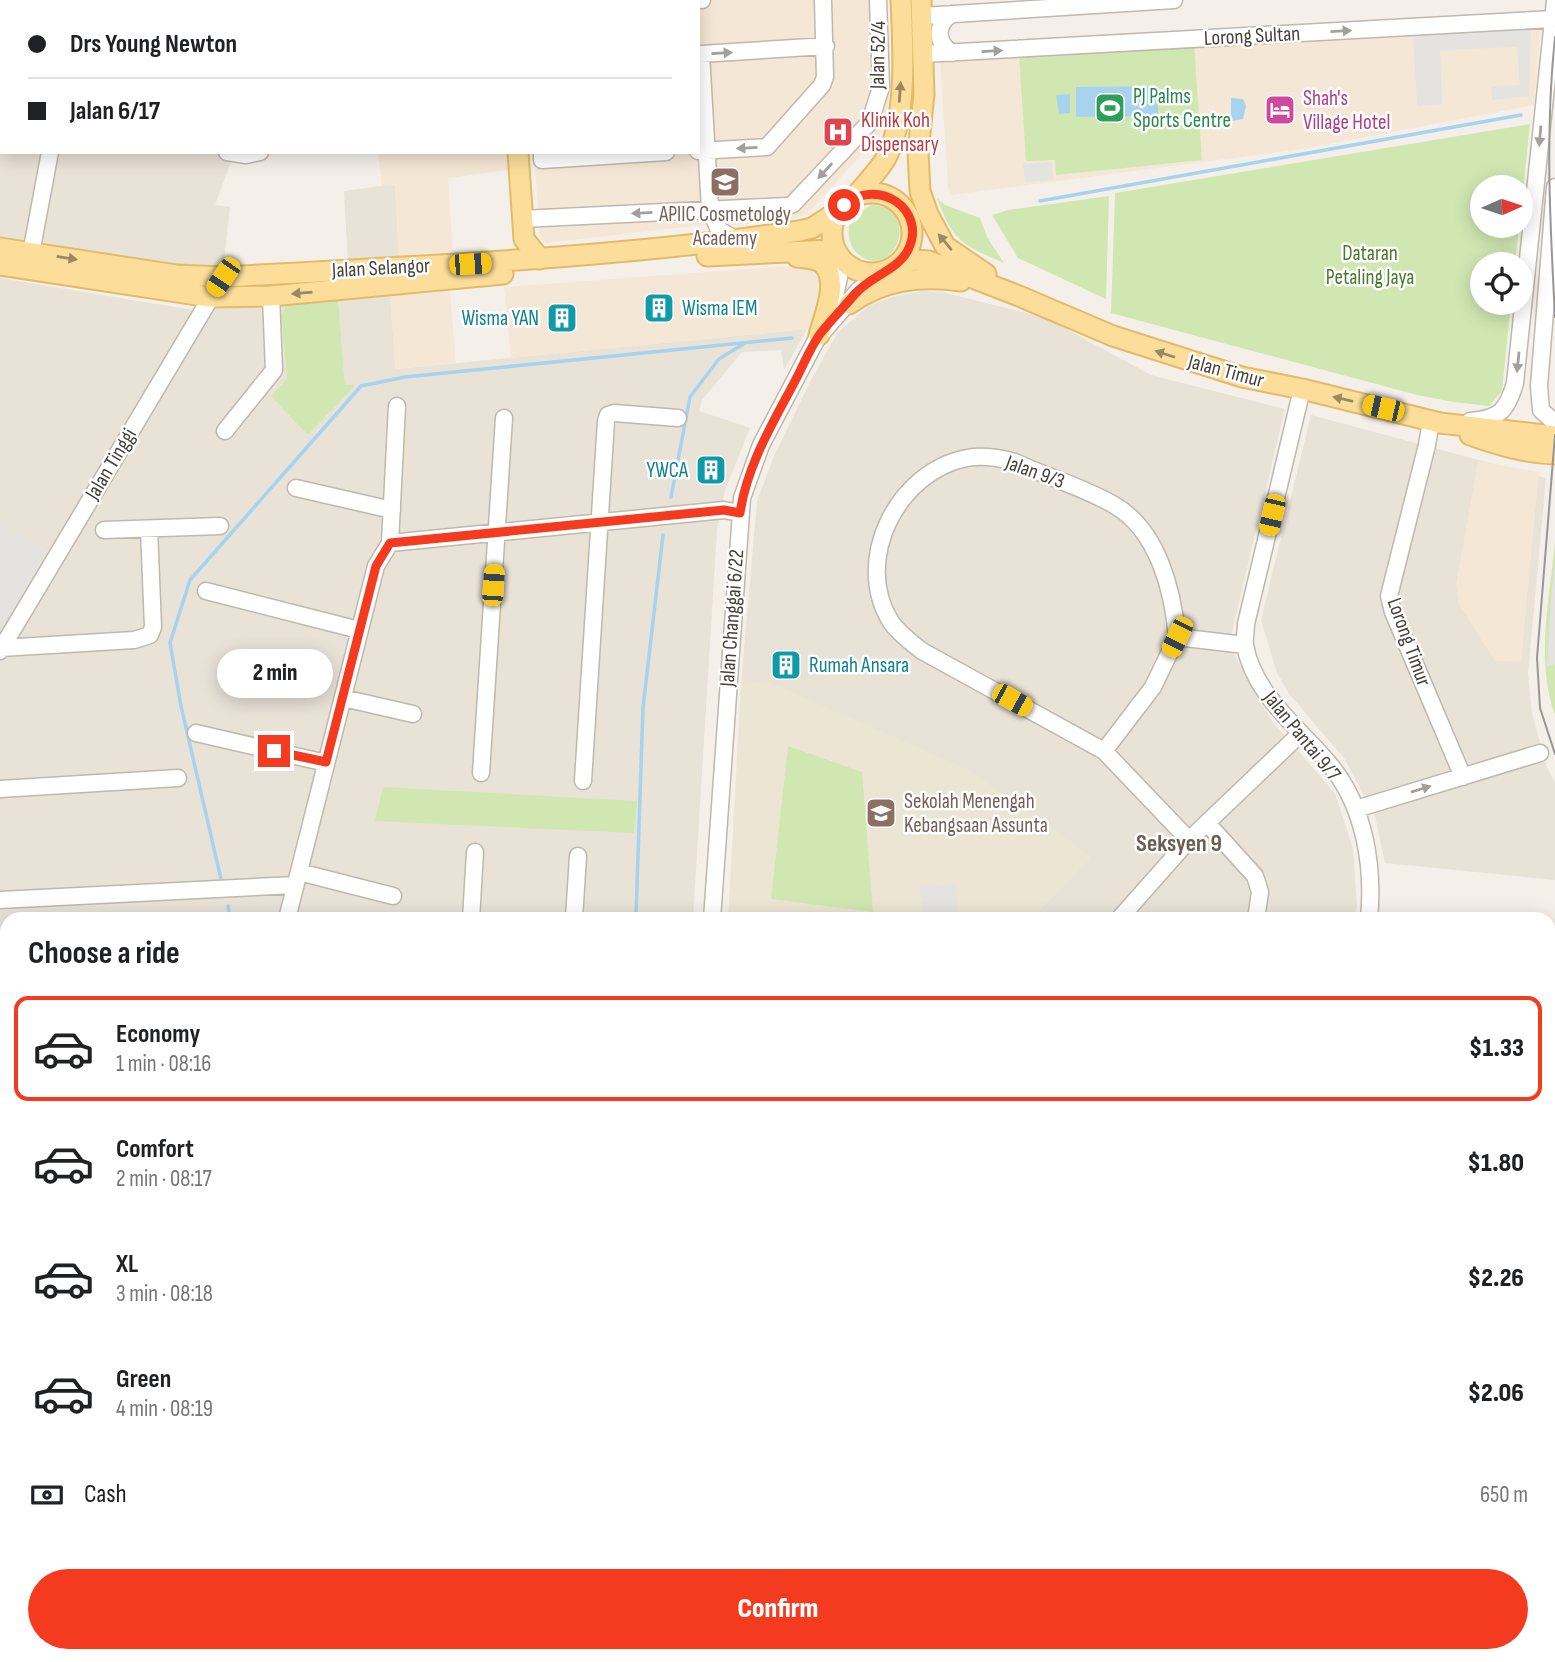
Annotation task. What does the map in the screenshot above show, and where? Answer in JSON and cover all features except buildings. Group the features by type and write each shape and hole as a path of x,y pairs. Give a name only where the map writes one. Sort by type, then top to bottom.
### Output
{"main road":[{"path":"855,197 865,194 884,195 901,205 907,214 911,223 911,243 901,260 890,268 878,272 861,271 846,263 838,254 832,231 840,210 855,197 885,159 894,139 901,86 901,0"},
{"name":"Jalan Timur","path":"921,8 924,94 918,152 920,191 928,214 945,246 1019,296"},
{"path":"518,154 524,239 540,259"},
{"name":"Jalan Selangor","path":"0,265 30,261 223,277 540,259 737,240 812,228 840,210"},
{"name":"Jalan Selangor","path":"0,248 30,261 210,297 271,296 761,253 830,250 838,254"},
{"path":"761,253 815,260 823,264 828,271 830,292 819,335"},
{"name":"Jalan Timur","path":"890,268 913,260 929,261 1160,353 1242,377 1435,422 1496,444 1531,453 1555,454"},
{"path":"849,304 866,292 888,284 929,277 959,281 1019,296"},
{"name":"Jalan Timur","path":"1435,422 1555,436"}],"street":[{"path":"703,150 763,148 770,144 822,85 827,68 823,0"},
{"name":"Jalan 52/4","path":"522,219 793,204 866,127 874,113 881,87 878,0"},
{"path":"921,8 952,14 1174,0"},
{"path":"1435,422 1488,420 1503,411 1513,393 1555,1"},
{"path":"952,14 942,22 939,34 943,46 952,53"},
{"name":"Lorong Sultan","path":"923,54 1553,19"},
{"path":"737,240 719,230 710,209 703,150 701,54 826,46"},
{"path":"30,261 50,154"},
{"path":"542,156 614,154"},
{"path":"1555,187 1539,386 1541,410 1555,424"},
{"name":"Jalan Changgai 6/22","path":"712,912 742,498 761,445 819,335 838,285 838,254"},
{"name":"Jalan Changgai 6/22","path":"819,335 858,291 890,268"},
{"name":"Jalan Tinggi","path":"1,649 223,277"},
{"path":"225,431 274,370 271,296"},
{"name":"Jalan Pantai 9/7","path":"1302,389 1246,624 1245,645 1257,678 1274,704 1333,768 1356,809 1369,856 1370,912"},
{"path":"289,912 376,566 390,543 397,407"},
{"path":"583,781 606,421 608,415 614,413 678,418"},
{"path":"481,773 504,418"},
{"name":"Lorong Timur","path":"1435,422 1427,444 1389,596 1393,612 1463,777"},
{"name":"Jalan 9/3","path":"1177,637 1173,608 1159,562 1138,525 1115,505 1015,462 967,458 929,474 912,486 883,531 878,568 883,605 902,636 922,651 1104,751 1189,841"},
{"path":"296,488 392,510"},
{"path":"390,543 724,510 740,513"},
{"path":"104,530 220,526"},
{"path":"1,649 134,640 150,635 153,627 149,529"},
{"path":"206,591 359,630"},
{"path":"1104,751 1153,687 1177,637 1245,645"},
{"path":"342,698 413,714"},
{"path":"196,733 326,762"},
{"path":"1130,912 1189,841 1301,733"},
{"path":"1356,809 1541,753"},
{"path":"0,789 178,778"},
{"path":"1207,823 1255,876 1260,892 1257,912"},
{"path":"471,912 475,852"},
{"path":"574,912 578,856"},
{"path":"0,900 297,879 393,896"}],"shaded area":[{"path":"700,0 886,0 890,98 880,134 807,214 791,220 734,225 720,223 546,243 540,239 534,154 700,154"},
{"path":"1541,22 1534,105 1303,149 952,195 948,188 940,58"},
{"path":"1531,29 1529,96 1492,100 1491,87 1520,85 1517,47 1440,50 1442,104 1417,106 1413,34"},
{"path":"0,154 218,154 231,162 215,205 230,207 223,270 178,268 0,240"},
{"path":"378,154 507,154 508,170 448,178 453,255 399,258 395,185 382,186"},
{"path":"1052,162 1053,180 1025,182 1023,164"},
{"path":"395,184 399,258 348,262 344,191"},
{"path":"802,266 812,270 824,284 819,307 807,329 511,358 504,287"},
{"path":"0,278 193,310 288,303 281,316 287,379 271,396 355,384 345,385 338,299 390,296 396,369 807,329 784,370 781,350 742,352 702,400 699,411 750,428 725,490 717,529 693,912 0,912 0,634 47,551 0,524"},
{"path":"450,291 456,363 395,369 390,296"},
{"path":"922,291 942,292 1046,318 1151,375 1285,409 1232,632 1232,651 1271,720 1335,793 1353,849 1356,912 1038,912 1090,857 741,684 757,501 774,456 838,332 869,306 892,297"},
{"path":"1311,415 1546,478 1528,674 1532,714 1547,767 1555,783 1555,880 1385,863 1375,816 1344,758 1290,695 1277,673 1261,620"},
{"path":"1478,461 1539,472 1521,662 1495,661 1459,605 1456,585"},
{"path":"0,524 47,551 0,634"},
{"path":"1555,561 1555,664 1547,666 1551,602"},
{"name":"Sekolah Menengah Kebangsaan Assunta","path":"769,682 967,769 1091,856 1038,912 728,912 741,684"},
{"path":"956,884 958,912 922,912 920,886"}],"green space":[{"name":"PJ Palms Sports Centre","path":"1194,44 1202,160 1056,175 1055,160 1026,161 1019,56"},
{"name":"Dataran Petaling Jaya","path":"1530,124 1525,175 1470,175 1470,238 1518,238 1516,252 1470,252 1470,315 1510,315 1502,391 1489,406 1417,395 1111,313 1115,193"},
{"path":"1109,196 1106,299 1018,258 992,215 1008,210"},
{"path":"937,198 945,205 980,218 987,237 1004,263 961,240 948,224"},
{"path":"872,205 887,209 896,217 900,228 893,251 884,259 872,261 855,251 849,228 860,211"},
{"path":"338,299 345,385 356,384 308,435 271,396 287,379 281,315 288,303"},
{"path":"1555,541 1555,715 1549,694 1545,651"},
{"path":"788,746 862,772 873,912 771,899"},
{"path":"383,787 637,801 634,833 375,821"}],"water":[{"path":"1158,86 1158,116 1076,117 1076,87"},
{"path":"1070,94 1070,113 1059,114 1056,95"},
{"path":"1231,98 1243,99 1246,106 1243,119 1231,121"}],"waterway":[{"path":"1040,201 1521,115"},
{"path":"221,879 181,706 170,643 190,580 361,386 405,377 792,338"},
{"path":"671,497 690,397 719,359 745,343"},
{"path":"636,912 643,708 663,535"},
{"path":"228,906 229,912"}],"tram line":[{"path":"1555,37 1549,142 1555,317"},
{"path":"1555,435 1537,658 1540,708 1555,754"}],"place":[{"name":"PJ Palms Sports Centre","path":"1110,108"},
{"name":"Shah's Village Hotel","path":"1280,110"},
{"name":"Klinik Koh Dispensary","path":"838,132"},
{"name":"APIIC Cosmetology Academy","path":"725,182"},
{"name":"Wisma IEM","path":"659,308"},
{"name":"Wisma YAN","path":"562,318"},
{"name":"YWCA","path":"711,470"},
{"name":"Rumah Ansara","path":"786,665"},
{"name":"Sekolah Menengah Kebangsaan Assunta","path":"881,813"}],"district":[{"name":"Seksyen 9","path":"1179,843"}],"route":[{"path":"274,751 326,762 376,566 390,543 724,510 740,513 742,498 761,445 819,335 858,291 901,260 911,243 911,223 901,205 894,199 875,193 865,194 849,200 844,205"}]}
